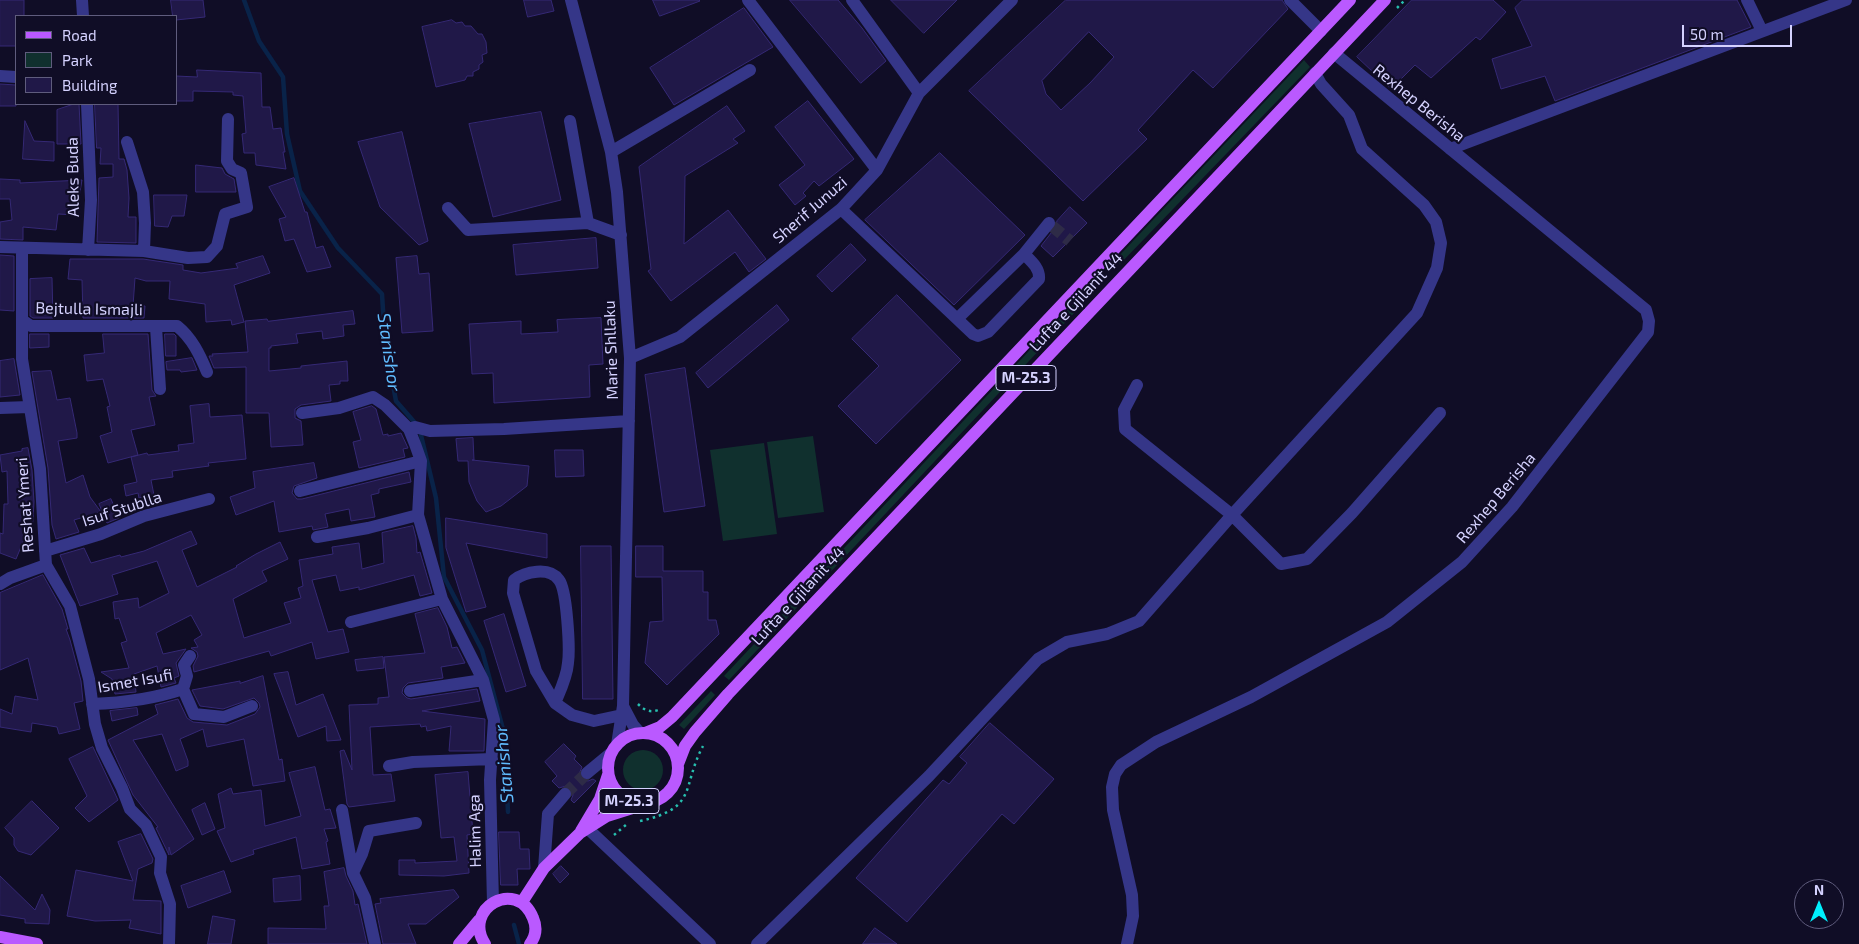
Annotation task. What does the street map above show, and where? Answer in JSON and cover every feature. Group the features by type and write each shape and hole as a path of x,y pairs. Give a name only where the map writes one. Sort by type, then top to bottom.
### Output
{"main road":[{"name":"Lufta e Gjilanit 44","path":"643,733 660,727 672,717 1350,0"},
{"name":"Lufta e Gjilanit 44","path":"678,764 685,746 694,732 728,694 1384,0"},
{"name":"M-25.3","path":"643,733 624,739 614,749 608,764 608,775 611,785 617,793 634,803 644,804"},
{"path":"643,733 657,736 668,743 675,753 678,764"},
{"name":"M-25.3","path":"522,902 544,868 584,829 607,816 656,802 666,796 678,776 678,764"},
{"name":"M-25.3","path":"584,829 600,800 608,775"},
{"path":"459,944 493,902 505,899 514,899 522,902 529,908 536,924 535,934 531,943"},
{"path":"479,920 481,938 485,944"},
{"path":"0,936 37,944"}],"street":[{"path":"82,0 83,15"},
{"name":"Marie Shllaku","path":"570,0 611,152 621,235 630,358 623,710 614,749"},
{"path":"748,0 877,170"},
{"name":"Sherif Junuzi","path":"630,358 680,337 841,209 877,170 919,93 1012,0"},
{"path":"1290,0 1321,31"},
{"path":"1747,0 1762,32"},
{"path":"1450,149 1762,32 1830,3 1846,0"},
{"path":"859,3 919,93"},
{"name":"Rexhep Berisha","path":"1127,944 1133,916 1132,895 1113,810 1112,787 1115,774 1121,765 1156,742 1251,698 1387,622 1462,562 1512,507 1648,332 1650,320 1646,310 1334,53"},
{"path":"611,152 750,70"},
{"path":"757,944 928,776 1038,658 1067,642 1107,634 1139,620 1232,515 1417,313 1438,260 1441,243 1436,222 1424,205 1362,149 1348,114 1321,84 1315,73"},
{"path":"0,76 15,77"},
{"name":"Aleks Buda","path":"87,105 91,200 88,250"},
{"path":"0,247 144,251 188,258 207,257 217,246 225,214 247,207 241,173 232,169 226,161 228,119"},
{"path":"570,121 588,223"},
{"path":"127,142 143,192 144,251"},
{"path":"448,208 468,230 588,223 621,235"},
{"path":"841,209 973,334 978,336 988,332 1039,279 1040,272 1024,254"},
{"path":"958,318 1024,254 1050,223"},
{"name":"Reshat Ymeri","path":"22,248 22,359 40,469 46,564 70,606 89,679 92,704 102,748 130,809 146,825 161,857 160,872 170,904 169,944"},
{"name":"Bejtulla Ismajli","path":"22,320 30,326 177,326 187,334 207,372"},
{"name":"Bejtulla Ismajli","path":"156,327 160,389"},
{"path":"1137,385 1124,410 1125,429 1232,515 1281,564 1307,559 1352,513 1440,413"},
{"name":"Halim Aga","path":"302,413 339,408 373,397 385,404 398,419 412,428 421,461 418,515 442,599 483,680 494,720 490,780 493,902"},
{"path":"0,408 29,407"},
{"path":"412,428 430,431 504,429 628,421"},
{"path":"300,492 421,461"},
{"name":"Isuf Stublla","path":"45,551 101,534 144,516 209,499"},
{"path":"317,536 368,528 418,515"},
{"path":"0,584 10,578 46,564"},
{"path":"555,703 568,666 569,651 564,596 560,580 552,573 522,574 514,580 513,592 536,671 555,703 572,716 594,721 623,710 633,725 643,733"},
{"path":"350,622 442,599"},
{"name":"Ismet Isufi","path":"190,656 184,665 187,676 183,689 194,714 224,717 252,706"},
{"path":"410,691 483,680"},
{"name":"Ismet Isufi","path":"92,704 117,703 160,696 183,689"},
{"path":"587,773 614,749"},
{"path":"389,766 413,762 492,759"},
{"path":"544,868 548,814 565,794"},
{"path":"342,810 353,872 366,898 376,944"},
{"path":"353,872 370,831 416,823"},
{"path":"584,829 710,944"}],"green space":[{"path":"1304,60 1310,67 1120,264 1116,259"},
{"path":"1088,288 1093,293 729,680 724,676"},
{"path":"813,436 824,512 778,518 767,442"},
{"path":"764,443 777,534 723,541 710,450"},
{"path":"711,691 715,695 684,729 679,725"},
{"path":"639,750 647,750 654,753 660,759 663,770 660,781 654,787 647,790 639,790 632,787 626,781 623,774 623,766 626,759 632,753"}],"building":[{"path":"0,0 24,0 24,15 15,15 15,46 0,46"},
{"path":"171,0 203,0 205,17 178,20 178,15 173,15"},
{"path":"524,0 551,0 554,11 528,17"},
{"path":"653,0 699,0 700,1 660,16"},
{"path":"790,0 838,0 862,28 886,61 861,83"},
{"path":"891,0 957,0 924,33"},
{"path":"1066,0 1282,0 1288,9 1213,88 1193,70 1138,130 1147,139 1083,201 969,91","holes":["1089,32 1114,57 1061,110 1046,94 1042,81"]},
{"path":"1412,0 1493,0 1506,12 1480,40 1476,37 1431,78 1415,65 1391,89 1357,57"},
{"path":"1523,0 1737,0 1751,27 1555,101 1545,76 1501,89 1492,59 1532,46 1515,8"},
{"path":"744,8 773,47 674,105 650,68"},
{"path":"452,20 456,23 462,22 465,26 471,26 478,34 482,34 486,42 487,53 482,55 483,62 479,65 479,69 473,72 473,76 467,76 465,80 436,87 422,27"},
{"path":"197,70 261,73 262,107 270,107 273,129 281,128 286,169 256,165 255,153 244,153 242,134 246,133 243,96 233,95 233,92 193,91 193,101 178,101 178,76 197,77"},
{"path":"0,84 15,85 16,106 0,106"},
{"path":"808,101 854,159 819,186 814,181 803,193 806,196 795,205 779,185 805,165 775,127"},
{"path":"71,105 79,105 81,144 57,144 57,110"},
{"path":"95,105 118,105 119,159 124,159 127,170 128,217 136,217 136,243 97,242 99,178 113,177 113,164 100,164 101,148 97,148"},
{"path":"727,106 745,131 733,139 738,143 685,176 684,244 728,210 766,259 749,272 735,252 671,301 648,271 651,269 639,167"},
{"path":"541,112 561,200 493,217 469,124"},
{"path":"25,121 34,141 54,142 54,161 23,159"},
{"path":"402,132 428,241 419,245 380,207 358,142"},
{"path":"940,153 1025,235 954,305 865,220"},
{"path":"196,165 222,168 225,174 234,179 236,192 196,192"},
{"path":"294,178 305,212 307,212 316,248 323,246 331,267 307,272 294,239 285,241 279,219 286,217 269,187"},
{"path":"0,179 20,180 20,183 82,180 76,215 58,214 56,230 23,227 23,240 0,239 0,222 12,220 10,199 0,199"},
{"path":"154,195 187,195 184,216 172,216 168,227 155,226"},
{"path":"1070,207 1087,223 1053,257 1041,246 1055,228 1057,221"},
{"path":"596,238 598,268 516,275 513,245"},
{"path":"851,244 866,260 832,292 817,276"},
{"path":"0,255 14,256 14,311 0,310"},
{"path":"263,256 270,273 234,285 244,322 232,325 231,320 206,322 205,304 169,299 170,281 146,281 135,278 133,306 145,306 144,318 83,318 82,280 68,279 70,259 143,259 183,265 183,270 201,273 238,268 236,264"},
{"path":"417,256 419,274 429,273 433,331 402,333 396,258"},
{"path":"52,278 53,318 33,318 30,316 30,279"},
{"path":"897,295 961,360 876,444 838,406 879,366 852,339"},
{"path":"777,305 789,320 708,388 696,373"},
{"path":"353,311 355,324 343,325 344,336 323,339 322,331 296,334 298,343 271,346 269,348 269,371 347,361 348,381 340,381 340,384 329,385 331,401 301,405 295,409 295,418 301,421 303,445 271,447 269,413 246,413 246,367 214,368 209,356 213,356 212,354 248,352 245,321 267,319 268,321"},
{"path":"601,318 603,364 589,365 590,397 494,403 493,373 472,374 469,324 521,321 521,334 558,332 557,320"},
{"path":"30,334 49,334 49,347 30,348"},
{"path":"103,334 148,334 152,390 156,396 149,397 155,425 131,430 138,455 108,463 100,436 112,432 107,407 110,406 103,379 87,381 84,355 104,353"},
{"path":"165,334 174,334 176,336 176,356 166,356"},
{"path":"192,358 197,370 181,372 180,370 167,370 166,362"},
{"path":"14,359 20,395 0,397 0,361"},
{"path":"685,368 705,506 664,512 645,375"},
{"path":"51,371 57,400 70,398 77,433 77,438 58,441 66,483 83,475 90,497 101,512 74,520 79,532 56,539 52,525 48,468 32,372"},
{"path":"209,404 210,417 242,415 246,459 208,463 209,466 172,471 173,477 151,480 154,495 139,498 138,493 126,496 124,485 137,482 131,457 147,453 148,455 179,451 178,445 194,443 190,406"},
{"path":"372,406 376,409 383,435 388,434 388,436 401,433 408,448 403,449 405,457 359,468 353,442 361,440 353,412"},
{"path":"473,438 474,460 472,460 529,466 527,486 501,506 486,512 477,501 469,482 468,461 458,461 456,439"},
{"path":"28,448 32,470 34,502 32,535 26,535 16,559 0,553 0,533 3,534 4,504 8,504 7,471 2,472 0,455"},
{"path":"555,450 583,450 584,476 556,477"},
{"path":"314,463 317,478 294,486 292,493 297,499 409,472 411,482 379,489 379,493 371,495 375,517 351,521 349,509 325,514 328,527 313,530 312,526 279,532 274,501 236,515 230,497 255,488 253,472"},
{"path":"111,499 119,518 107,523 99,504"},
{"path":"446,518 547,534 547,558 466,543 486,607 466,612 446,548"},
{"path":"413,526 417,553 420,552 432,593 420,596 414,575 359,590 359,587 340,591 336,575 312,580 328,632 343,629 349,652 316,659 312,642 271,656 269,651 194,672 193,666 198,656 197,652 191,648 198,647 194,640 202,635 191,615 156,633 163,654 186,649 176,663 179,676 174,678 176,683 161,687 157,666 134,674 136,692 115,694 112,679 101,672 129,668 121,643 127,641 119,618 115,619 113,602 138,598 139,608 169,593 157,561 112,575 118,594 80,606 60,555 84,548 91,563 144,551 191,531 197,544 182,550 197,587 280,542 288,559 262,571 267,581 233,599 244,638 291,623 284,603 301,598 298,588 303,586 299,560 333,554 332,547 359,543 362,569 384,563 382,533"},
{"path":"581,546 611,546 613,699 583,699"},
{"path":"636,546 663,546 663,571 703,571 703,592 708,592 708,620 716,620 719,634 667,685 645,663 650,622 663,621 662,577 636,577"},
{"path":"43,575 62,609 81,681 83,701 74,703 80,729 59,734 57,727 32,723 31,732 0,727 0,709 12,714 15,696 38,700 28,658 0,670 0,593"},
{"path":"438,608 447,627 452,648 457,647 465,663 441,667 443,678 408,683 403,688 402,693 411,699 477,689 480,701 422,711 485,719 484,751 449,751 451,726 427,731 426,726 421,727 420,724 370,727 373,775 391,774 395,801 349,807 340,751 344,750 352,770 349,705 378,704 378,698 389,697 384,657 425,653 415,614"},
{"path":"504,614 526,686 506,692 484,621"},
{"path":"383,657 384,668 357,671 355,660"},
{"path":"288,672 296,705 323,694 341,740 327,741 326,726 298,737 274,674"},
{"path":"263,676 279,760 282,759 285,781 253,786 244,739 207,747 203,729 180,739 188,766 176,771 162,734 133,740 194,839 171,855 169,847 169,855 156,828 158,827 133,795 108,740 158,714 155,705 178,699 187,718 193,722 227,725 255,714 260,707 254,698 223,709 200,706 192,690 240,681 240,683"},
{"path":"137,708 138,715 112,721 110,711"},
{"path":"990,723 1054,779 1014,824 1002,814 907,922 856,878 943,780 949,784 967,763 960,757"},
{"path":"564,744 576,756 574,759 582,767 579,774 581,779 588,781 593,779 596,781 574,803 571,800 573,795 571,788 566,786 559,788 552,781 557,776 545,762"},
{"path":"93,747 118,800 89,822 75,808 87,796 69,759"},
{"path":"315,767 325,810 330,809 336,828 324,829 328,841 326,842 330,864 302,869 296,837 253,850 254,854 231,862 217,831 225,828 218,794 231,788 233,794 261,790 265,826 301,816 289,773"},
{"path":"468,772 473,834 467,835 469,873 444,876 399,875 399,860 415,860 415,863 457,861 454,837 441,838 435,775"},
{"path":"32,801 59,828 31,855 18,851 14,845 14,838 5,828"},
{"path":"205,803 215,829 202,835 192,810"},
{"path":"499,832 519,832 520,849 529,849 530,869 517,869 518,885 501,885"},
{"path":"141,834 153,859 152,863 138,869 133,900 161,901 161,934 129,928 131,920 95,921 67,916 76,870 133,881 118,842"},
{"path":"561,866 569,874 560,883 553,874"},
{"path":"344,868 353,891 355,905 358,904 367,944 268,944 268,928 326,929 324,906 329,906 324,872"},
{"path":"224,871 231,892 188,908 181,886"},
{"path":"0,876 35,910 42,894 50,910 49,924 25,923 25,919 0,915"},
{"path":"300,876 301,900 274,902 273,879"},
{"path":"454,890 459,897 426,924 408,924 416,944 383,944 375,904 381,903 380,899"},
{"path":"213,916 235,920 231,944 208,944"},
{"path":"875,928 897,944 863,944"}],"waterway":[{"name":"Stanishor","path":"244,0 259,41 283,77 287,134 300,191 338,248 382,294 385,342 396,401 416,424"},
{"name":"Stanishor","path":"420,431 436,498 444,577 482,650 504,733 508,812"},
{"path":"514,925 519,944"}],"tunnel":[{"path":"1052,226 1070,241"},
{"path":"565,794 587,773"}]}
